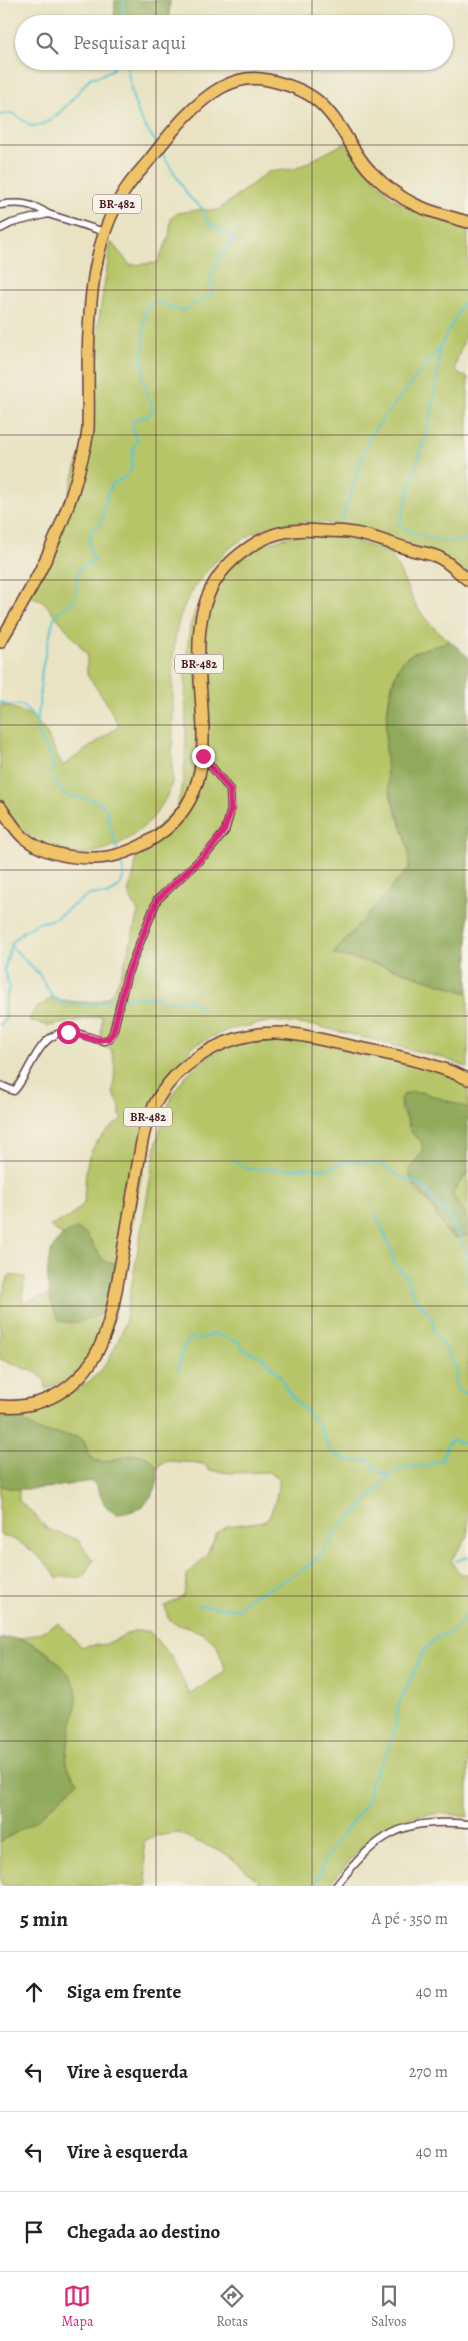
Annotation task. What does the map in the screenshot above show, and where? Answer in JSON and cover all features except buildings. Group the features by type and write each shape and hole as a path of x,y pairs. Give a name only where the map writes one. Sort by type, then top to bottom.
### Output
{"highway":[{"name":"BR-482","path":"0,642 55,542 71,500 78,474 88,431 88,333 92,286 105,232 128,186 172,131 194,108 214,91 238,81 264,79 296,88 320,102 329,110 363,163 400,197 413,205 429,211 468,222"},
{"name":"BR-482","path":"0,807 23,836 47,851 81,858 97,858 122,854 145,844 163,832 185,809 199,783 203,756 199,649 200,624 211,589 231,562 248,548 270,536 301,528 354,533 439,558 468,580"},
{"name":"BR-482","path":"0,1406 32,1404 54,1397 82,1375 99,1350 111,1317 147,1120 172,1079 205,1052 234,1040 258,1034 294,1034 424,1063 468,1079"}],"street":[{"path":"0,205 23,203 32,205 48,214 105,232"},
{"path":"0,229 12,223 48,214"},
{"path":"0,1085 14,1091 21,1084 37,1052 53,1036 68,1032 104,1041 113,1033 127,975 157,900 210,850 224,831 231,810 230,790 203,756"},
{"path":"336,1886 370,1847 384,1837 405,1827 432,1822 468,1824"}],"green space":[{"path":"115,0 170,0 169,15 114,15"},
{"path":"345,143 391,197 416,211 468,228 466,332 455,369 460,375 468,377 468,573 407,546 375,534 343,526 311,522 279,525 248,536 220,557 207,571 191,593 179,620 176,631 173,665 172,783 164,802 138,832 122,842 103,850 84,854 64,853 44,848 11,819 4,811 0,801 0,705 14,708 34,719 46,733 63,766 119,726 105,700 87,675 87,654 43,601 28,595 55,539 91,418 98,325 111,242 130,265 157,263 169,237 171,218 178,213 196,210 218,210 268,172 295,169"},
{"path":"293,535 343,537 390,553 420,611 437,631 450,641 407,657 399,667 393,681 389,699 386,738 387,774 391,797 408,847 409,868 333,954 392,968 468,993 468,1068 444,1058 317,1026 272,1021 227,1030 193,1046 170,1072 155,1102 123,1272 104,1261 76,1229 63,1236 50,1226 70,1217 84,1203 87,1165 94,1146 101,1137 122,1119 120,1106 113,1093 115,1066 111,1049 103,1047 101,1036 102,1016 48,1026 29,1020 35,1009 52,998 93,1002 106,998 117,983 126,959 138,912 128,892 135,867 133,851 176,809 182,789 186,753 185,667 190,626 196,609 213,580 257,547"},
{"path":"450,641 468,657 468,993 392,968 333,954 409,868 406,839 387,779 386,742 389,700 399,667 407,657"},
{"path":"245,1037 321,1039 468,1079 468,1108 422,1092 404,1094 400,1109 408,1121 409,1130 421,1140 424,1151 416,1160 414,1189 429,1203 448,1234 457,1238 468,1235 468,1536 451,1561 460,1574 468,1574 468,1817 433,1814 400,1822 373,1838 328,1886 264,1886 228,1855 178,1833 155,1836 146,1840 144,1845 147,1886 5,1886 0,1884 0,1842 37,1820 78,1782 66,1761 76,1687 59,1664 44,1650 27,1641 18,1639 37,1634 59,1623 81,1647 106,1644 133,1631 149,1631 172,1658 190,1695 226,1671 216,1644 203,1633 174,1623 168,1618 165,1606 184,1596 187,1575 206,1556 217,1533 227,1526 266,1521 275,1500 278,1489 278,1477 269,1472 230,1473 209,1470 204,1464 169,1461 160,1464 157,1471 150,1459 95,1461 86,1453 83,1440 76,1437 39,1431 0,1406 28,1403 69,1393 93,1378 107,1363 125,1323 157,1140 170,1102 177,1088 196,1066 225,1047"},
{"path":"410,1092 422,1092 468,1108 468,1175 464,1177 452,1194 468,1218 468,1235 457,1238 448,1232 430,1204 412,1182 409,1171 423,1151 421,1140 413,1135 401,1106 400,1098"},
{"path":"468,1175 468,1218 452,1194 464,1177"},
{"path":"76,1229 85,1233 104,1261 118,1263 117,1302 103,1312 84,1321 60,1321 55,1313 49,1292 47,1270 52,1250 59,1240 65,1234"},
{"path":"9,1275 25,1277 22,1303 50,1294 54,1312 117,1302 112,1326 76,1376 46,1389 45,1381 37,1373 0,1359 0,1303"},
{"path":"0,1406 39,1431 77,1437 83,1440 93,1460 103,1462 131,1455 144,1456 150,1459 155,1465 158,1477 151,1496 139,1508 130,1512 116,1514 106,1506 92,1481 32,1489 9,1488 0,1485"},
{"path":"0,1485 19,1489 19,1501 47,1529 78,1540 93,1560 89,1569 82,1577 57,1578 47,1564 33,1551 8,1537 0,1535"},
{"path":"11,1638 28,1642 42,1650 65,1669 72,1680 77,1699 70,1733 67,1763 78,1782 37,1820 0,1842 0,1639"}],"waterway":[{"path":"124,0 124,15"},
{"path":"0,115 13,113 31,126 40,125 65,108 91,77 96,77 112,70"},
{"path":"128,70 133,98 141,120 157,144"},
{"path":"117,850 106,809 93,800 65,795 56,784 52,772 53,761 37,730 42,669 53,621 56,614 76,598 76,580 80,568 95,561 89,548 91,531 102,522 106,498 110,488 130,471 133,448 137,441 132,428 133,422 138,418 148,416 153,410 142,376 144,368 141,353 145,345 143,337 145,310 149,306 158,303 183,311 212,294 214,288 209,281 220,257 234,240 227,233 209,224 203,209 189,197 162,153"},
{"path":"342,520 370,435 440,347 468,294"},
{"path":"440,347 433,409 399,526 424,537 442,541 451,542 468,539"},
{"path":"0,702 6,705 22,705 38,722"},
{"path":"0,1025 6,1018 4,1008 9,987 4,970 12,942 23,932 38,923 54,919 85,897 92,894 106,895 113,892 120,885 124,876 120,859"},
{"path":"11,946 39,974 53,998 64,1004 94,1005 110,999 153,997 170,1001 186,999 202,1007"},
{"path":"233,1160 247,1169 294,1169 307,1167 327,1169 346,1161 382,1164 400,1177 417,1183 426,1189 435,1203 448,1215 458,1233 467,1256 468,1290"},
{"path":"376,1214 391,1248 394,1262 405,1275 415,1298 432,1317 434,1333 457,1369 455,1385 459,1391 468,1394"},
{"path":"178,1370 183,1347 191,1337 198,1340 214,1334 238,1341 243,1349 262,1357 279,1374 288,1392 318,1424 331,1452 350,1461 369,1460 377,1470 389,1476"},
{"path":"198,1605 237,1609 254,1594 269,1589 303,1570 324,1551 338,1527 357,1511 394,1472 407,1467 423,1467 442,1460 448,1443 453,1440 468,1445"},
{"path":"456,1561 468,1557"},
{"path":"313,1886 319,1877 326,1857 369,1799 370,1783 386,1754 394,1733 398,1706 424,1650 437,1637 455,1630 466,1616 468,1608"}],"route":[{"path":"68,1032 83,1034 104,1041 113,1033 122,1003 127,975 157,900 165,890 210,850 224,831 231,810 230,790 203,756"}]}
